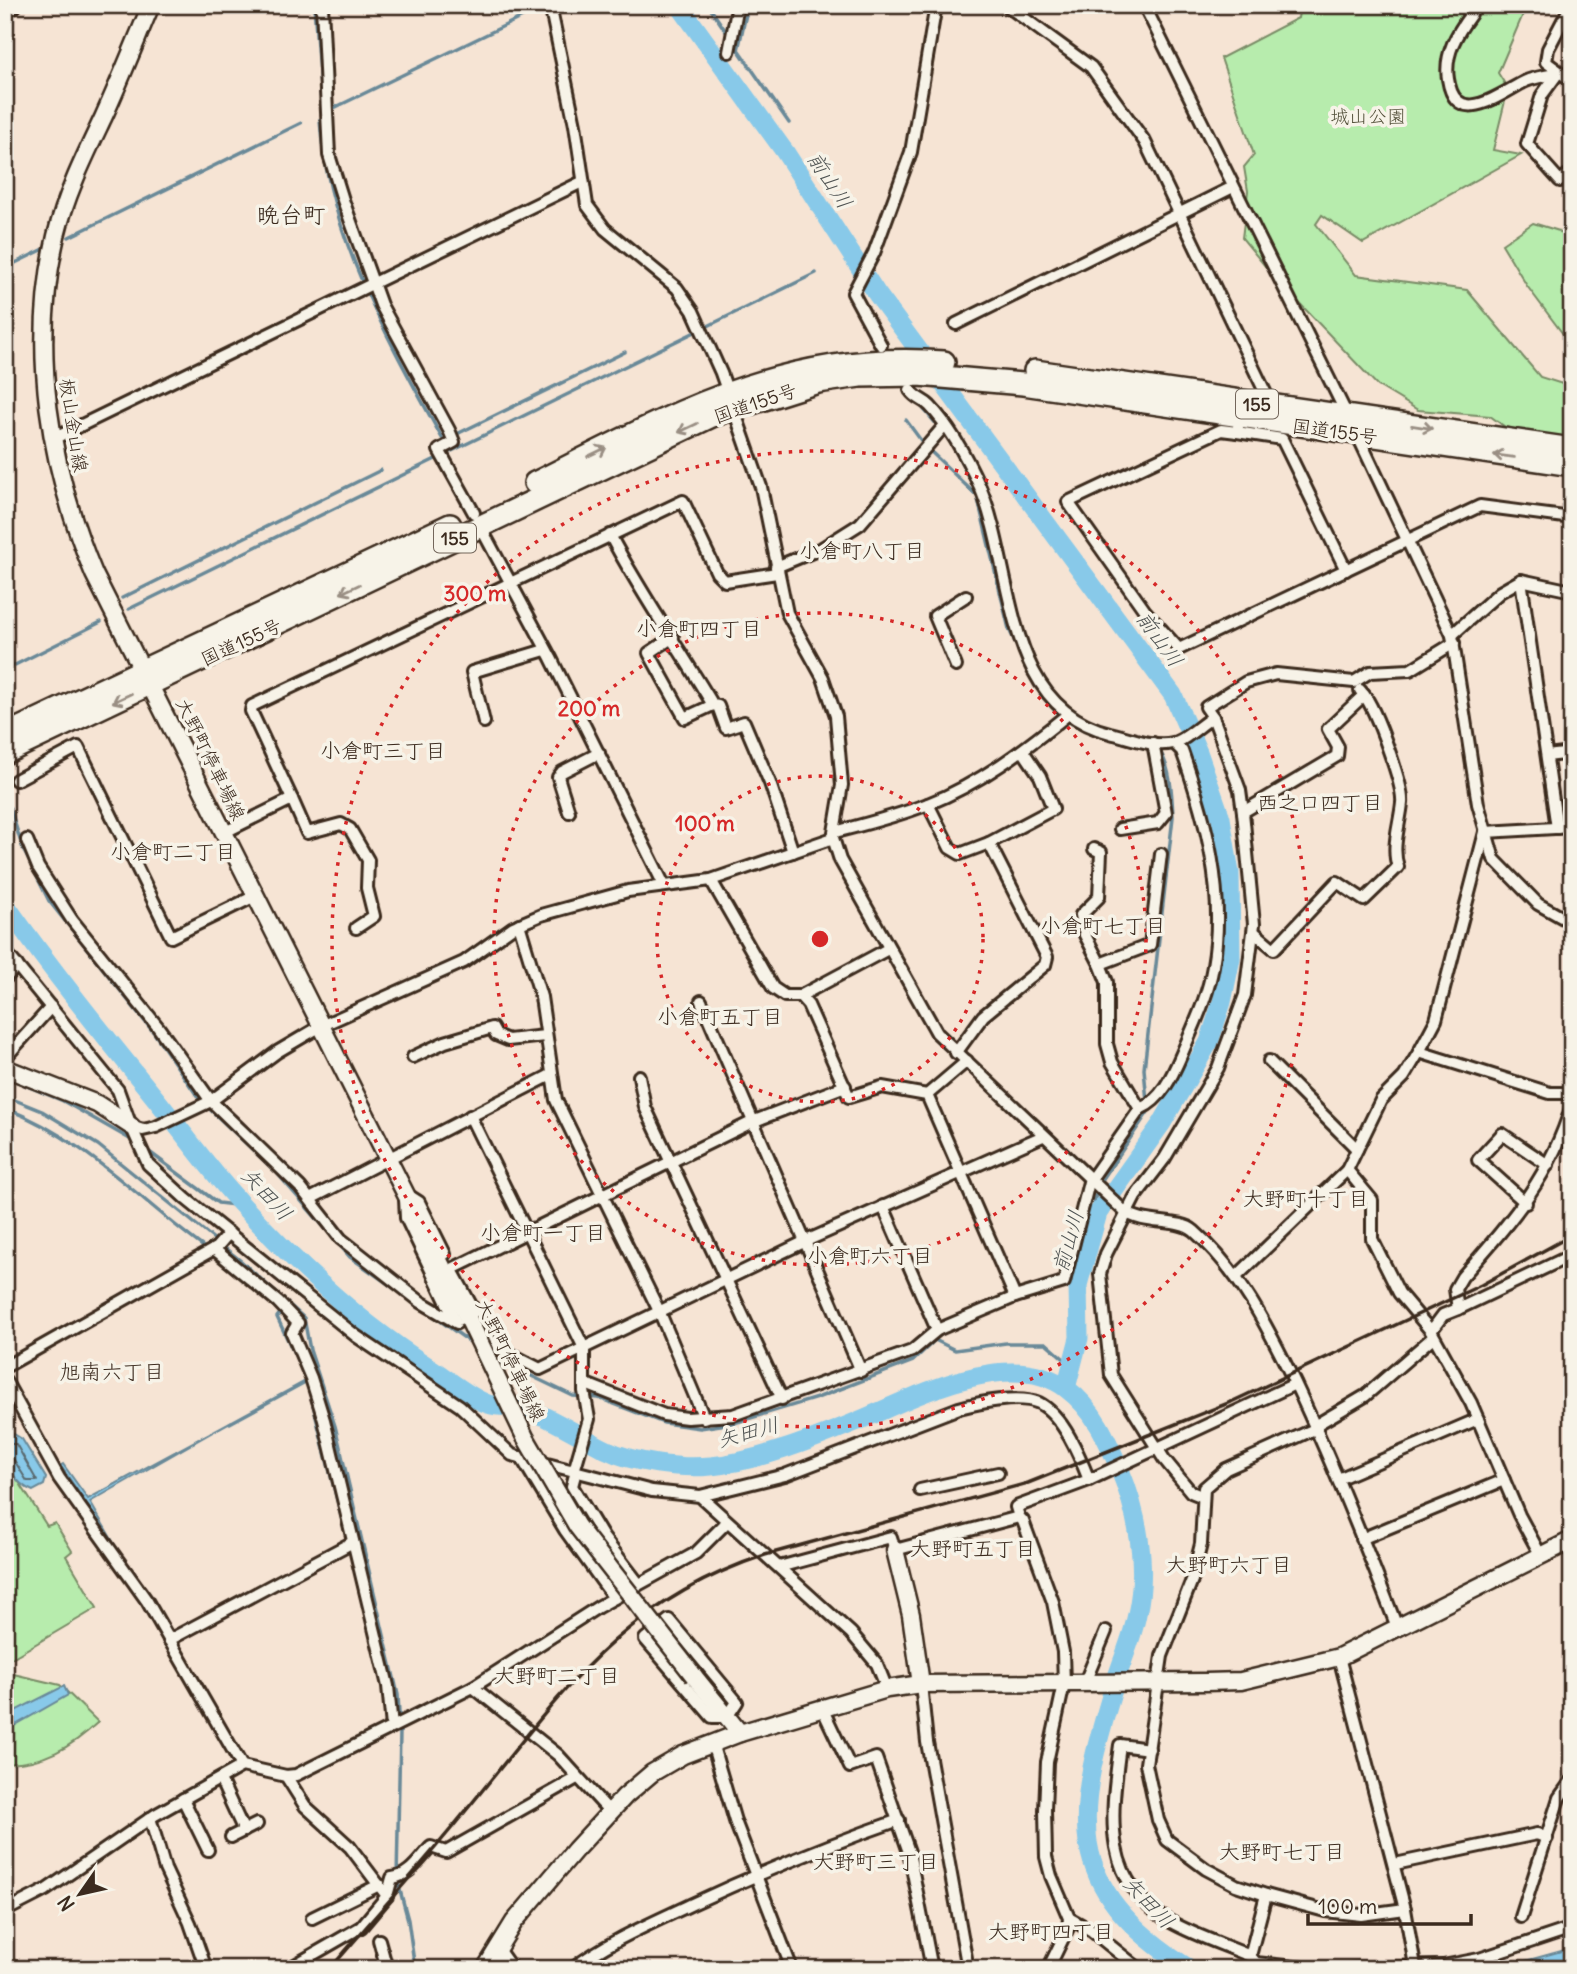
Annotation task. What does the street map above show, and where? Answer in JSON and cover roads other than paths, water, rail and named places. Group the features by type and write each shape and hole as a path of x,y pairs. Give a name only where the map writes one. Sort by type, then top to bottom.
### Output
{"highway":[{"name":"国道155号","path":"5,735 146,676 730,401 818,383 860,376 913,375 947,370 1018,369 1572,449"},
{"name":"国道155号","path":"947,370 1238,425 1357,435 1572,465"},
{"name":"国道155号","path":"5,753 146,676"}],"main road":[{"path":"5,7 13,5"},
{"name":"板山金山線","path":"146,676 94,574 73,523 53,439 45,387 45,326 46,290 56,235 75,177 151,5"},
{"name":"大野町停車場線","path":"146,676 525,1437 577,1526 740,1733"},
{"path":"5,1068 97,1104 131,1126"},
{"path":"485,1969 514,1922 610,1812 652,1773 683,1755 712,1743 887,1689 920,1684 1241,1681 1339,1657 1572,1540"},
{"path":"895,1550 911,1615 920,1684"}],"street":[{"path":"322,5 330,155 373,284 454,442 442,456 599,753 664,885"},
{"path":"550,5 575,125 587,205 598,222 661,273 684,298 700,323 761,487 787,613 823,678 836,716 843,765 834,835 840,860 932,1026 956,1054 967,1061 1091,1183 1126,1213 1136,1219 1192,1229 1236,1277 1271,1332 1316,1426 1397,1627"},
{"path":"729,52 738,5"},
{"path":"881,345 853,297 911,152 936,5"},
{"path":"1006,5 1095,70 1145,142 1267,396 1267,406"},
{"path":"1144,5 1409,541 1453,639 1485,832 1494,859 1521,890 1538,904 1572,923"},
{"path":"1572,5 1548,49 1546,62 1558,74 1572,81"},
{"path":"1471,14 1460,30 1447,60 1449,85 1457,98 1474,106 1493,102 1527,81 1558,74"},
{"path":"1558,74 1542,95 1527,144 1560,181 1572,172"},
{"path":"53,439 582,182"},
{"path":"956,324 1233,187"},
{"path":"913,375 916,399 927,403 963,452 987,508 1017,632 1047,694 1067,715 1094,729 1153,743 1176,742 1209,719"},
{"path":"356,928 374,916 367,888 368,860 350,829 341,824 307,832 251,711 252,706 683,501 717,573 725,581 776,570 822,548 860,524 945,425"},
{"path":"1346,570 1282,439 1238,425 1221,430 1068,502 1144,611 1178,649 1409,541 1483,505 1572,518"},
{"path":"610,536 637,586 673,637 713,705 718,706 726,728 744,722 770,783 793,852"},
{"path":"1521,579 1557,828"},
{"path":"1202,1496 1191,1492 1158,1449 1111,1375 1100,1274 1109,1247 1135,1196 1165,1158 1218,1068 1244,995 1254,932 1254,893 1240,790 1206,707 1246,682 1276,674 1354,682 1370,672 1410,670 1453,639 1500,592 1521,579 1572,591"},
{"path":"956,666 935,616 966,596"},
{"path":"673,637 649,653 685,718 713,705"},
{"path":"484,722 472,672 545,650"},
{"path":"1254,932 1274,949 1337,882 1364,900 1398,867 1395,858 1402,802 1400,785 1364,695 1354,682"},
{"path":"1243,812 1337,756 1338,747 1328,729 1364,695"},
{"path":"131,1126 143,1130 156,1127 209,1101 278,1052 321,1026 464,962 519,924 574,905 664,885 711,880 928,804 1023,751 1067,715"},
{"path":"586,1384 664,1415 704,1418 733,1415 912,1351 937,1330 1015,1297 1064,1282 1091,1183 1140,1110 1159,1096 1176,1066 1202,1009 1213,966 1217,921 1205,817 1182,751 1176,742"},
{"path":"1120,829 1158,823 1166,813 1153,743"},
{"path":"16,780 78,747 171,937 255,895"},
{"path":"928,804 953,852 960,853 989,843 1053,809 1040,776 1023,751"},
{"path":"569,812 558,776 599,753"},
{"path":"1547,756 1572,753"},
{"path":"223,833 292,799"},
{"path":"1485,832 1572,827"},
{"path":"1236,1277 1347,1170 1381,1100 1404,1077 1419,1052 1436,1020 1485,832"},
{"path":"27,840 47,883 72,920 158,1027 209,1101 310,1199 341,1239 421,1302 457,1323 406,1218 405,1193"},
{"path":"956,1054 982,1016 1045,965 1047,957 989,843"},
{"path":"1094,849 1101,852 1099,897 1081,915 1085,935 1107,982 1107,1044 1112,1062 1140,1110"},
{"path":"1100,964 1150,945 1161,854"},
{"path":"711,880 773,988 785,996 800,996 888,949"},
{"path":"519,924 536,974 556,1100 660,1313 704,1418"},
{"path":"5,951 118,1090 148,1164 227,1236 356,1336 460,1406 512,1455 575,1468 652,1491 700,1496 785,1475 959,1408 981,1402 1015,1401 1039,1403 1052,1416 1070,1437 1089,1480"},
{"path":"5,979 17,965"},
{"path":"800,996 808,1005 849,1097 882,1087 927,1095"},
{"path":"701,1001 861,1371"},
{"path":"5,1058 51,1007"},
{"path":"413,1057 445,1042 492,1028 496,1035 508,1040 545,1036"},
{"path":"1419,1052 1550,1093 1572,1093"},
{"path":"927,1095 967,1061"},
{"path":"1269,1061 1357,1149"},
{"path":"310,1199 551,1075"},
{"path":"639,1076 645,1107 782,1399"},
{"path":"452,1269 752,1122 845,1086"},
{"path":"927,1095 1015,1297"},
{"path":"1458,1309 1454,1289 1527,1203 1563,1135 1572,1105"},
{"path":"470,1116 584,1348 588,1429 572,1486 603,1537 639,1584"},
{"path":"1527,1203 1478,1160 1502,1134 1549,1165"},
{"path":"405,1193 419,1202 493,1345 540,1369 806,1241 1043,1136"},
{"path":"1347,1170 1372,1200 1372,1239 1399,1293 1431,1334 1478,1419 1541,1556"},
{"path":"883,1206 937,1330"},
{"path":"5,1367 215,1249 227,1236"},
{"path":"215,1249 270,1294 298,1323 292,1333 311,1378 398,1724"},
{"path":"1405,1909 1361,1915 1325,1911 1266,1895 1236,1885 1206,1869 1167,1840 1158,1820 1146,1775 1153,1682 1188,1592 1201,1544 1202,1496 1208,1482 1226,1469 1316,1426 1366,1396 1431,1334 1443,1315 1572,1255"},
{"path":"5,1380 59,1478 147,1601 242,1766"},
{"path":"1048,1969 1069,1928 1069,1918 1046,1857 1045,1819 1047,1762 1064,1684 1063,1652 1053,1602 1031,1537 1016,1507 1089,1480 1295,1384"},
{"path":"1338,1479 1478,1419"},
{"path":"521,1457 565,1530 614,1598"},
{"path":"920,1490 998,1473"},
{"path":"1361,1539 1504,1480"},
{"path":"700,1496 850,1633 877,1664 887,1689"},
{"path":"779,1567 891,1537 895,1550 1019,1517"},
{"path":"5,1911 46,1890 150,1818 242,1766 286,1776 307,1771 472,1687 614,1598 696,1553 727,1522"},
{"path":"169,1640 353,1542"},
{"path":"669,1620 737,1702 727,1717 712,1717 645,1639 669,1620"},
{"path":"1088,1682 1106,1631"},
{"path":"1339,1657 1362,1753 1395,1864 1415,1966"},
{"path":"920,1684 927,1742 968,1969"},
{"path":"472,1687 558,1755 610,1812"},
{"path":"822,1708 850,1767 876,1758 899,1820 932,1969"},
{"path":"712,1743 754,1875 792,1969"},
{"path":"1149,1749 1120,1745 1113,1825 1121,1868 1143,1901 1163,1916 1250,1956 1256,1963 1314,1969"},
{"path":"286,1776 304,1806 350,1847 387,1896"},
{"path":"288,1969 361,1927 387,1896 396,1878 431,1847 446,1852 577,1778"},
{"path":"220,1779 244,1831"},
{"path":"1521,1917 1559,1798 1572,1780"},
{"path":"183,1799 208,1850"},
{"path":"150,1818 165,1869 190,1923 206,1969"},
{"path":"572,1969 596,1951 754,1875 833,1842 899,1820"},
{"path":"231,1837 257,1825"},
{"path":"1395,1864 1537,1834 1547,1838"},
{"path":"312,1918 379,1885"},
{"path":"1250,1956 1266,1895"},
{"path":"1069,1918 1092,1931 1139,1969"},
{"path":"1353,1969 1443,1966 1479,1959 1572,1928"},
{"path":"379,1940 387,1969"},
{"path":"497,1948 512,1969"}],"water":[{"path":"232,1421 90,1502 118,1550 62,1468 58,1467 63,1464 88,1499"},
{"path":"14,1434 22,1439 46,1478 44,1485 33,1491 19,1482 8,1463 5,1439"},
{"path":"64,1686 68,1695 5,1731 5,1716"},
{"path":"1572,1948 1572,1969 1445,1969 1502,1956 1504,1967"}],"waterway":[{"path":"314,5 321,102"},
{"name":"前山川","path":"679,5 785,152 877,294 1173,695 1198,752 1221,818 1230,873 1231,958 1222,1002 1209,1042 1162,1123 1098,1213 1078,1285 1079,1338 1066,1388"},
{"path":"708,5 729,36"},
{"path":"738,50 748,5"},
{"path":"334,108 541,8"},
{"path":"735,45 789,123"},
{"path":"320,120 325,162 348,245 382,325 442,438"},
{"path":"69,237 301,123"},
{"path":"5,268 44,249"},
{"path":"708,326 816,273"},
{"path":"129,609 697,331"},
{"path":"457,434 625,352"},
{"path":"922,407 949,439 976,491 1009,629 1025,664"},
{"path":"906,420 925,446 976,495"},
{"path":"122,598 381,470"},
{"path":"5,670 101,622"},
{"path":"1039,689 1057,712 1078,727 1130,744"},
{"path":"1100,1183 1148,1112 1144,1069 1173,817 1168,772 1158,748"},
{"path":"10,808 23,849 49,901 154,1033 200,1100 277,1173 350,1257 473,1344"},
{"name":"矢田川","path":"5,904 79,1003 209,1167 264,1228 308,1272 355,1313 480,1401 529,1410 605,1449 629,1458 671,1466 699,1467 747,1460 783,1449 836,1430 930,1390 989,1374 1017,1372 1043,1377 1067,1389 1076,1397 1099,1425 1120,1470 1136,1522 1142,1577 1135,1622 1102,1727 1092,1769 1087,1808 1088,1843 1098,1876 1117,1907 1147,1938 1190,1969"},
{"path":"5,1077 63,1101 135,1142"},
{"path":"5,1096 42,1111 98,1145 241,1261 304,1318 310,1350 335,1426 398,1695 400,1732 397,1879 408,1920 415,1969"},
{"path":"5,1108 34,1121 87,1154 209,1251"},
{"path":"144,1148 218,1203 243,1206"},
{"path":"1098,1190 1094,1200 1098,1213"},
{"path":"284,1315 281,1312 277,1317 307,1381 348,1544"},
{"path":"494,1358 573,1396 599,1398 664,1423 700,1428 734,1423 817,1398 913,1361 935,1340 955,1350 1006,1343 1046,1343 1072,1366"},
{"path":"230,1423 307,1381"}],"railway":[{"path":"330,1969 434,1849 564,1691 631,1626 670,1599 714,1575 765,1555 1028,1483 1231,1402 1481,1285 1572,1235"}],"district":[{"name":"晩台町","path":"291,214"},
{"name":"小倉町八丁目","path":"862,550"},
{"name":"小倉町四丁目","path":"699,628"},
{"name":"小倉町三丁目","path":"383,750"},
{"name":"西之口四丁目","path":"1320,802"},
{"name":"小倉町二丁目","path":"173,851"},
{"name":"小倉町七丁目","path":"1103,925"},
{"name":"小倉町五丁目","path":"720,1016"},
{"name":"大野町十丁目","path":"1306,1198"},
{"name":"小倉町一丁目","path":"543,1232"},
{"name":"小倉町六丁目","path":"870,1255"},
{"name":"旭南六丁目","path":"112,1371"},
{"name":"大野町五丁目","path":"973,1548"},
{"name":"大野町六丁目","path":"1229,1564"},
{"name":"大野町二丁目","path":"557,1675"},
{"name":"大野町七丁目","path":"1282,1851"},
{"name":"大野町三丁目","path":"876,1861"},
{"name":"大野町四丁目","path":"1051,1931"}],"park label":[{"name":"城山公園","path":"1368,116"}]}
